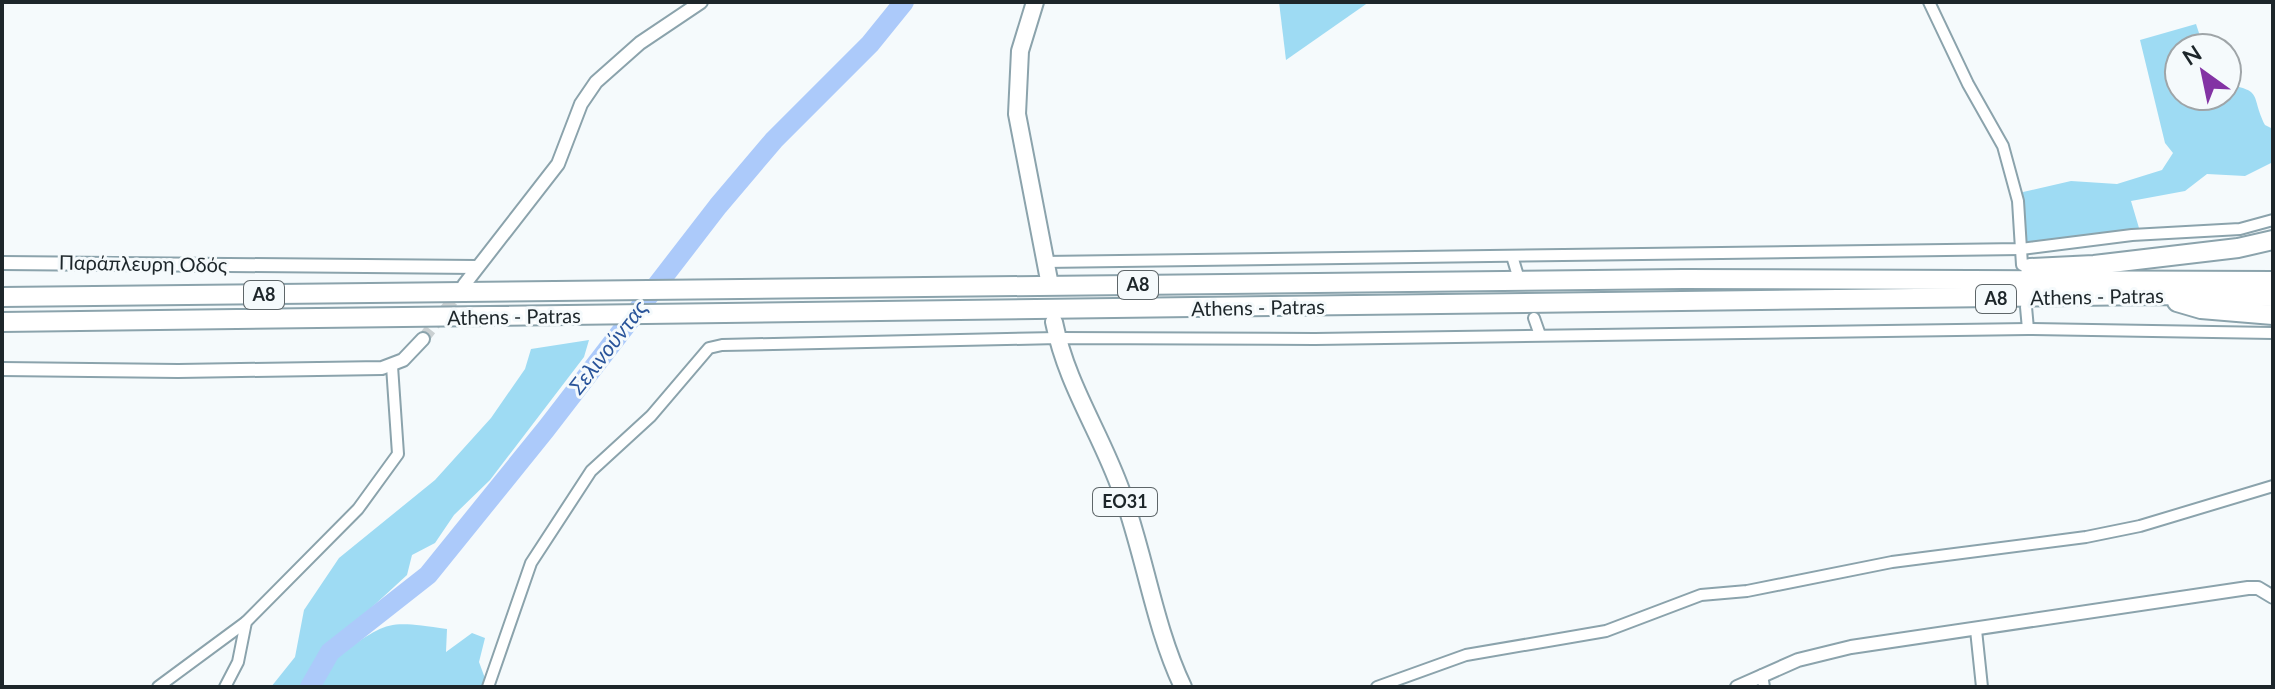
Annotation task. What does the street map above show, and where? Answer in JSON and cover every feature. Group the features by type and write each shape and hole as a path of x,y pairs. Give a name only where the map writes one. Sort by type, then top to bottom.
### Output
{"highway":[{"path":"1970,279 2019,268 2094,265 2238,248 2273,240"},
{"name":"Athens - Patras","path":"2,297 1683,279 2273,281"},
{"path":"2155,295 2201,309 2273,315"},
{"name":"Athens - Patras","path":"2,322 2155,295 2273,297"}],"main road":[{"path":"1035,2 1020,51 1017,114 1049,280"},
{"name":"ΕΟ31","path":"1056,330 1069,378 1108,454 1124,496 1183,687"}],"street":[{"path":"464,285 558,164 581,104 596,82 640,43 701,2"},
{"path":"1929,2 1968,84 2003,146 2018,201 2022,265"},
{"path":"1044,262 2021,249 2132,235 2240,229 2273,220"},
{"path":"1512,256 1518,276"},
{"name":"Παράπλευρη Οδός","path":"2,263 477,267"},
{"path":"2026,307 2028,329"},
{"path":"1534,318 1540,335"},
{"path":"488,687 531,563 591,471 651,416 709,348 732,344 1056,330 1540,335 2028,329 2273,333"},
{"path":"2,369 178,371 392,366 410,355 423,339"},
{"path":"158,687 246,622 358,509 398,454 392,366"},
{"path":"1377,687 1466,655 1606,631 1701,595 1747,591 1892,562 2086,537 2140,526 2273,486"},
{"path":"1737,687 1763,681 1798,660 1840,649 2248,588 2258,588 2273,597"},
{"path":"225,687 238,662 246,622"},
{"path":"1976,630 1982,687"}],"shaded area":[{"path":"1279,2 1369,2 1286,60"},
{"path":"2196,24 2199,32 2168,32"},
{"path":"2163,33 2163,112 2243,112 2243,88 2246,89 2254,96 2265,125 2273,129 2273,162 2245,176 2207,174 2185,191 2131,201 2139,228 2023,244 2023,192 2071,181 2117,184 2162,170 2173,153 2165,143 2140,40"},
{"path":"589,340 584,357 490,480 454,515 435,543 412,555 407,575 333,643 341,654 380,629 400,624 447,629 446,652 472,633 485,638 479,662 486,681 484,687 271,687 295,657 304,610 339,558 435,480 491,418 525,369 531,349"}],"waterway":[{"name":"Σελινούντας","path":"310,687 330,652 428,575 546,429 718,206 774,140 870,44 904,2"}],"tunnel":[{"path":"423,339 460,291"}]}
